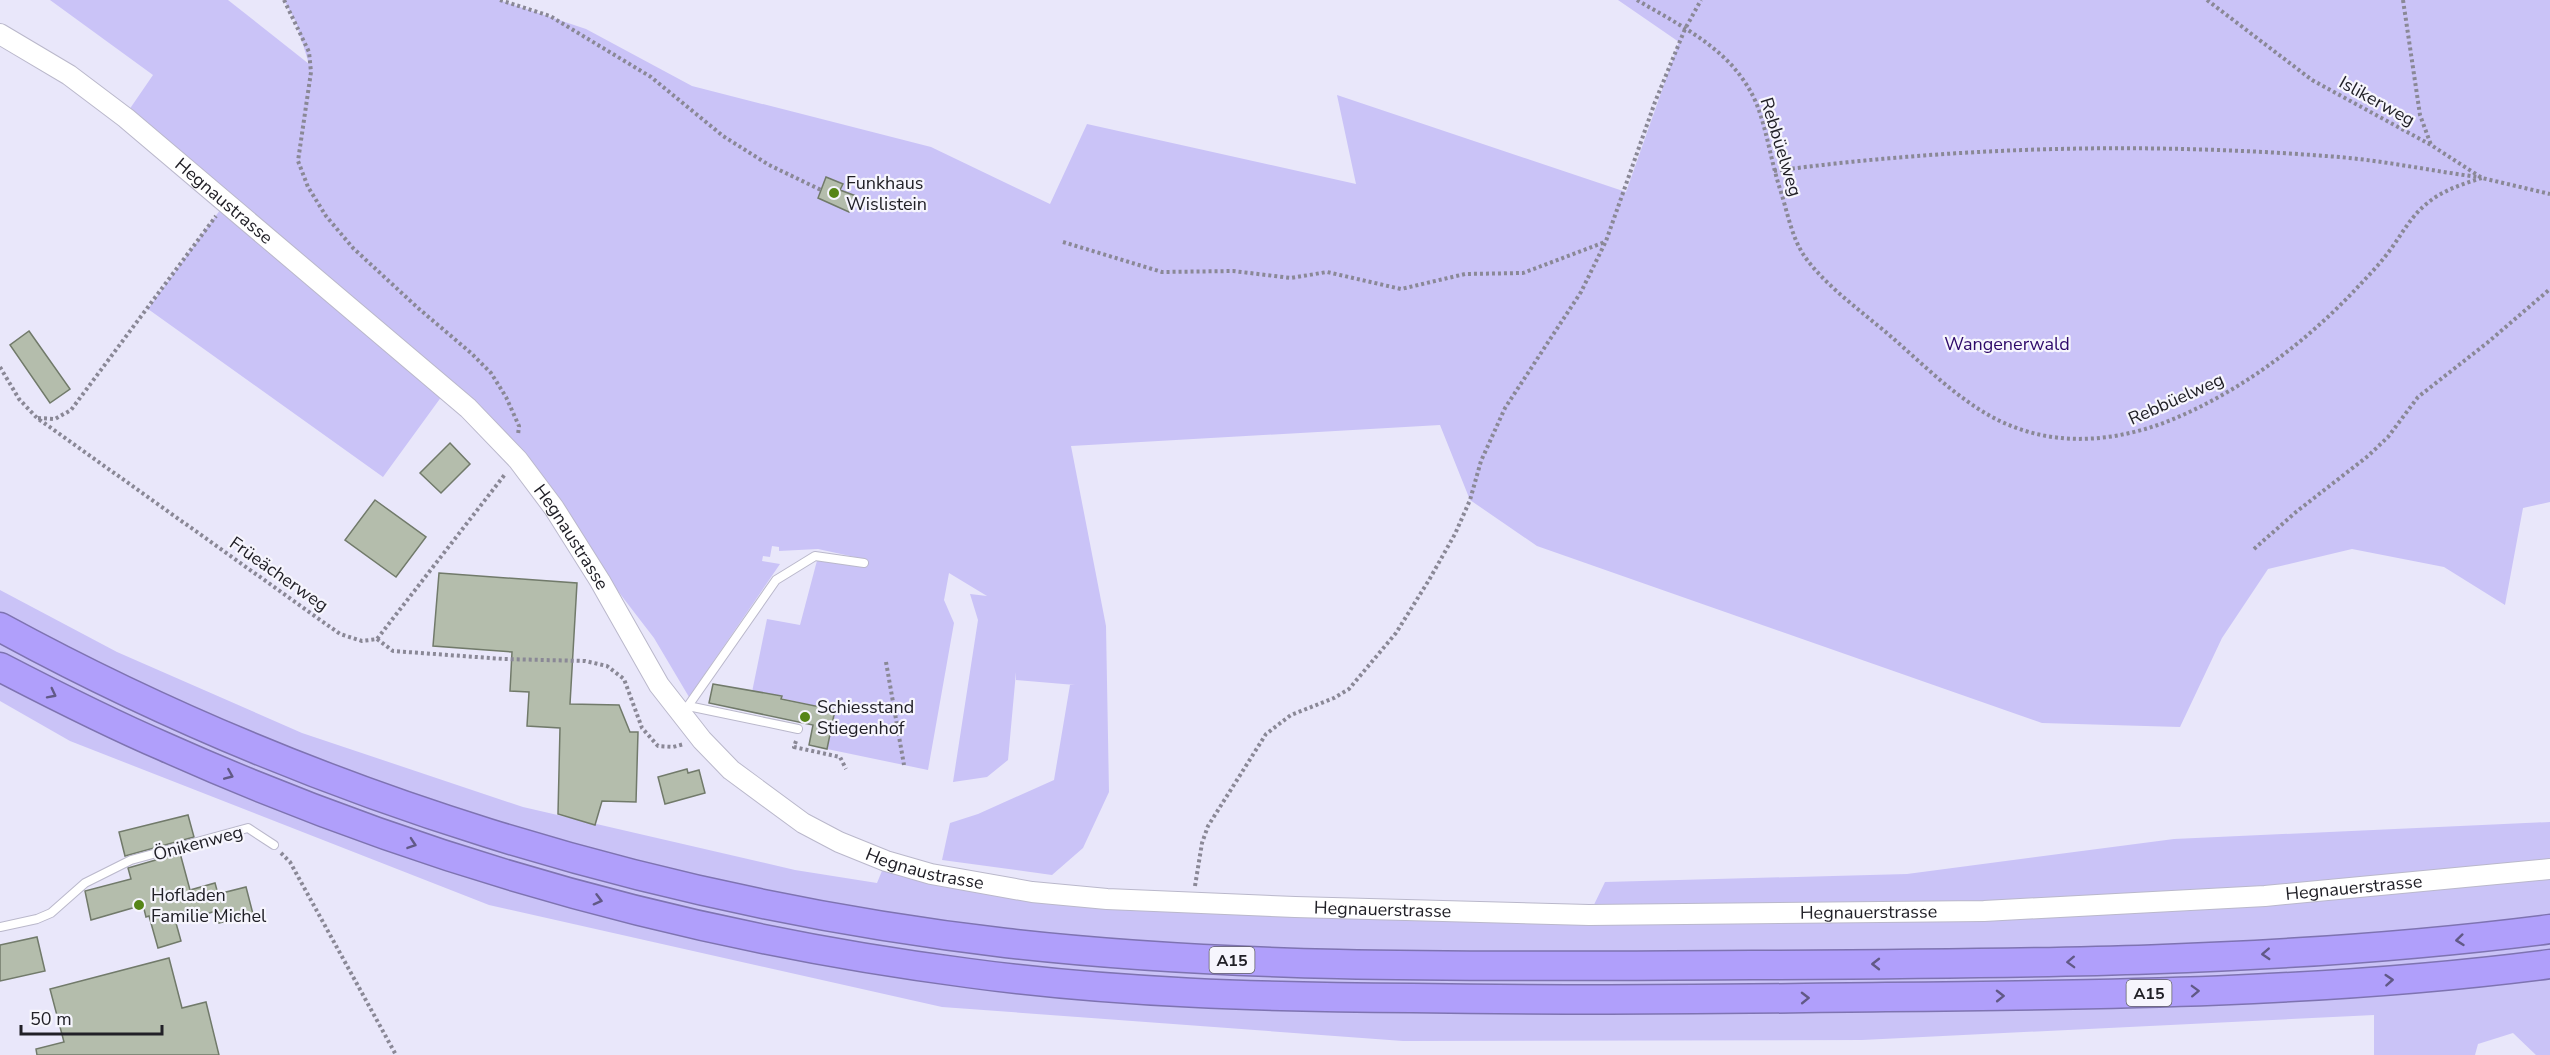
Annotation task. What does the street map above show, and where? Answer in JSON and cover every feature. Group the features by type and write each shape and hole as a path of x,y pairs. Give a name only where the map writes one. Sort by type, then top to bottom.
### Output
{"highway":[{"name":"A15","path":"0,627 145,700 246,744 368,792 496,835 587,862 756,903 880,925 1011,943 1174,957 1327,963 1701,965 2024,963 2324,951 2451,941 2550,929"},
{"name":"A15","path":"0,667 162,747 247,783 351,823 501,873 655,915 740,934 844,954 971,974 1104,987 1269,996 1723,999 2046,995 2261,988 2411,978 2550,964"}],"street":[{"name":"Hegnaustrasse","path":"0,34 69,75 126,118 447,388 514,455 577,543 642,657 684,710 702,740 731,770 803,823 839,842 886,861 931,874 1032,892 1107,899 1193,893"},
{"name":"Hegnauerstrasse","path":"1193,893 1295,907 1589,915 1984,911 2265,896 2550,869"}],"lane":[{"path":"798,729 684,710 776,580 815,555 864,564"},
{"name":"Önikenweg","path":"0,927 38,919 51,913 84,883 131,860 248,828 274,845"}],"path":[{"path":"284,0 309,52 311,72 298,161 308,187 326,216 353,248 418,308 471,352 490,373 506,397 519,426 514,455 498,480 377,639 393,651 504,659 585,661 607,666 624,679 642,728 658,746 673,747 702,740"},
{"path":"500,0 550,16 651,77 723,136 769,165 821,190"},
{"name":"Rebbüelweg","path":"1637,0 1685,29 1726,58 1749,89 1760,115 1774,171 1802,252 1810,264 1869,318 1977,409 2011,425 2048,436 2084,440 2121,437 2198,408 2242,384 2338,307 2370,274 2391,249 2412,217 2427,203 2454,188 2482,178"},
{"path":"1193,893 1202,843 1208,826 1266,735 1278,723 1291,715 1334,698 1349,689 1396,633 1455,534 1470,500 1481,461 1505,408 1581,292 1606,241 1655,102 1685,29 1701,0"},
{"name":"Islikerweg","path":"2206,0 2312,80 2431,145 2482,178 2550,194"},
{"path":"2403,0 2420,115 2431,145"},
{"path":"1774,171 1854,160 1968,152 2171,147 2342,157 2482,178"},
{"path":"37,418 55,419 71,410 226,202"},
{"path":"1063,242 1162,272 1233,271 1291,278 1327,272 1401,289 1465,274 1523,273 1606,241"},
{"path":"2253,549 2368,456 2388,437 2418,397 2550,289"},
{"name":"Früeächerweg","path":"0,367 19,399 37,418 340,634 362,641 377,639"},
{"path":"886,662 904,765"},
{"path":"798,729 795,747 840,757 846,769"},
{"path":"274,845 290,862 396,1055"}],"green space":[{"name":"Wangenerwald","path":"50,0 228,0 309,64 296,22 284,0 499,0 586,29 692,86 931,147 1050,204 1087,124 1356,184 1337,95 1626,192 1679,42 1618,0 2550,0 2550,502 2523,508 2505,605 2444,567 2352,549 2268,569 2222,638 2180,727 2042,723 1537,546 1470,500 1440,425 1071,446 1106,626 1109,792 1083,848 1052,875 942,860 950,823 978,814 1054,780 1070,685 1075,685 1016,680 1016,672 1008,760 987,777 953,782 978,620 970,594 987,596 949,573 944,600 954,623 928,770 827,749 835,710 785,699 782,696 752,692 767,619 800,625 819,553 864,561 864,559 818,549 779,551 779,547 772,546 770,557 763,556 762,561 780,564 689,697 654,638 554,508 447,389 383,477 148,309 231,195 129,110 153,75"},
{"path":"0,590 117,652 302,733 523,807 795,870 877,883 886,861 975,883 1589,915 1605,882 1907,874 2174,839 2550,822 2550,1055 2536,1055 2513,1033 2478,1044 2475,1055 2374,1055 2374,1015 1862,1040 1403,1041 942,1007 489,905 70,741 0,701"}],"building":[{"name":"Funkhaus Wislistein","path":"826,177 843,184 840,190 856,196 849,212 818,198"},
{"path":"29,331 70,389 50,403 10,345"},
{"path":"450,443 470,464 441,493 420,473"},
{"path":"375,500 426,537 396,577 345,540"},
{"path":"439,573 577,583 570,704 619,705 630,732 638,732 636,802 602,801 595,825 558,814 560,728 527,726 529,692 510,691 512,652 433,646"},
{"name":"Schiesstand Stiegenhof","path":"713,684 782,696 781,699 835,710 827,749 809,745 813,725 709,703"},
{"path":"687,769 688,773 699,770 705,793 665,804 658,777"},
{"path":"188,815 194,837 125,856 119,832"},
{"path":"180,853 190,890 215,883 218,894 246,887 253,914 219,923 216,911 176,923 181,941 158,948 149,916 146,917 143,905 91,920 85,891 131,879 128,868"},
{"path":"37,937 45,971 0,981 0,945"},
{"path":"169,958 182,1008 206,1002 219,1055 37,1055 36,1049 64,1042 50,989"}],"place":[{"name":"Funkhaus Wislistein","path":"834,193"},
{"name":"Schiesstand Stiegenhof","path":"805,717"},
{"name":"Hofladen Familie Michel","path":"139,905"}]}
